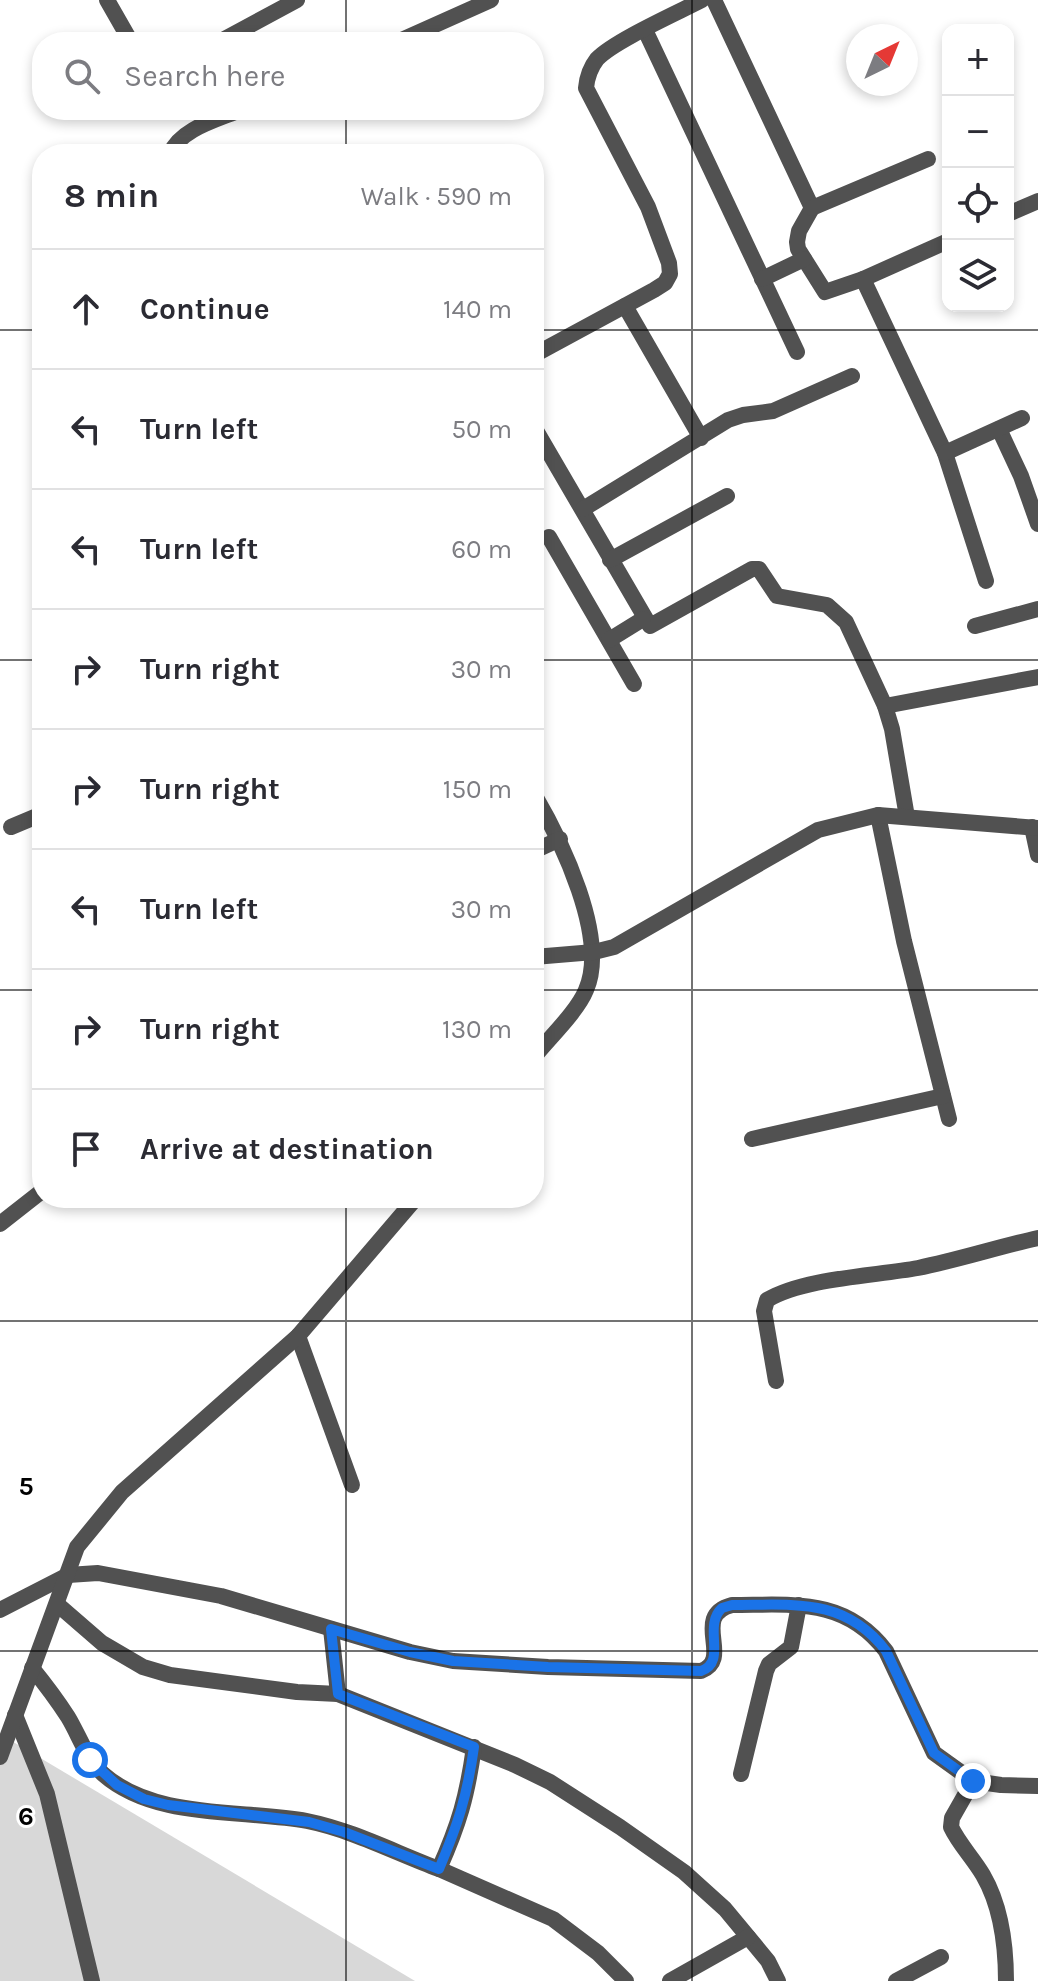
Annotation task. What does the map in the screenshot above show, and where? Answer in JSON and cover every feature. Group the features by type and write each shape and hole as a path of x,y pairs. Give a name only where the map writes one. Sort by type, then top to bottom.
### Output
{"street":[{"path":"107,0 125,32"},
{"path":"238,32 297,0"},
{"path":"419,32 491,0"},
{"path":"544,350 665,283 670,274 669,263 648,207 586,88 587,75 599,58 702,0"},
{"path":"714,0 812,208"},
{"path":"645,30 797,352"},
{"path":"175,144 191,131 217,120"},
{"path":"928,159 812,208 799,231 797,242 825,292 863,279 942,244"},
{"path":"1014,211 1038,201"},
{"path":"762,279 804,259"},
{"path":"863,279 945,453 986,581"},
{"path":"625,306 701,438"},
{"path":"583,509 728,420 773,411 852,376"},
{"path":"945,453 1022,418"},
{"path":"999,429 1021,476 1038,524"},
{"path":"544,444 643,619 650,626 746,572 759,569 777,596 827,605 836,611 858,644 885,706 907,817"},
{"path":"610,560 727,496"},
{"path":"549,537 634,684"},
{"path":"975,626 1038,609"},
{"path":"609,640 643,619"},
{"path":"885,706 1038,677"},
{"path":"544,811 560,839 575,878 594,952 592,973 585,993 544,1044"},
{"path":"878,815 904,941 949,1119"},
{"path":"544,956 594,952 632,939 818,830 878,815 1035,827 1038,855"},
{"path":"11,827 32,818"},
{"path":"544,846 560,839"},
{"path":"752,1139 943,1096"},
{"path":"0,1224 32,1199"},
{"path":"0,1757 77,1547 122,1492 298,1336 407,1208"},
{"path":"776,1381 764,1311 767,1300 808,1286 922,1267 1038,1238"},
{"path":"298,1336 352,1485"},
{"path":"0,1610 68,1575 98,1573 221,1596 410,1652 453,1661 701,1671 715,1662 712,1621 722,1608 732,1605 799,1605 848,1616 875,1636 886,1651 934,1753 973,1781 1038,1786"},
{"path":"57,1604 102,1643 143,1667 170,1675 297,1692 338,1694 474,1747 550,1782 684,1872 725,1909 768,1961 778,1981"},
{"path":"741,1774 766,1671 769,1664 791,1647 799,1605"},
{"path":"331,1629 338,1694"},
{"path":"32,1668 70,1720 90,1760 117,1785 144,1799 168,1805 309,1822 344,1832 553,1919 598,1953 626,1981"},
{"path":"15,1715 47,1794 92,1981"},
{"path":"439,1869 460,1820 468,1792 474,1747"},
{"path":"973,1781 952,1818 951,1827 984,1877 994,1901 1002,1934 1006,1981"},
{"path":"670,1981 748,1937"},
{"path":"896,1981 941,1957"}],"shaded area":[{"path":"0,1734 415,1981 0,1981"}],"route":[{"path":"90,1760 117,1785 144,1799 168,1805 309,1822 344,1832 439,1869 460,1820 468,1792 474,1747 338,1694 331,1629 453,1661 701,1671 715,1662 712,1621 722,1608 732,1605 807,1605 848,1616 875,1636 886,1651 934,1753 973,1781"}]}
